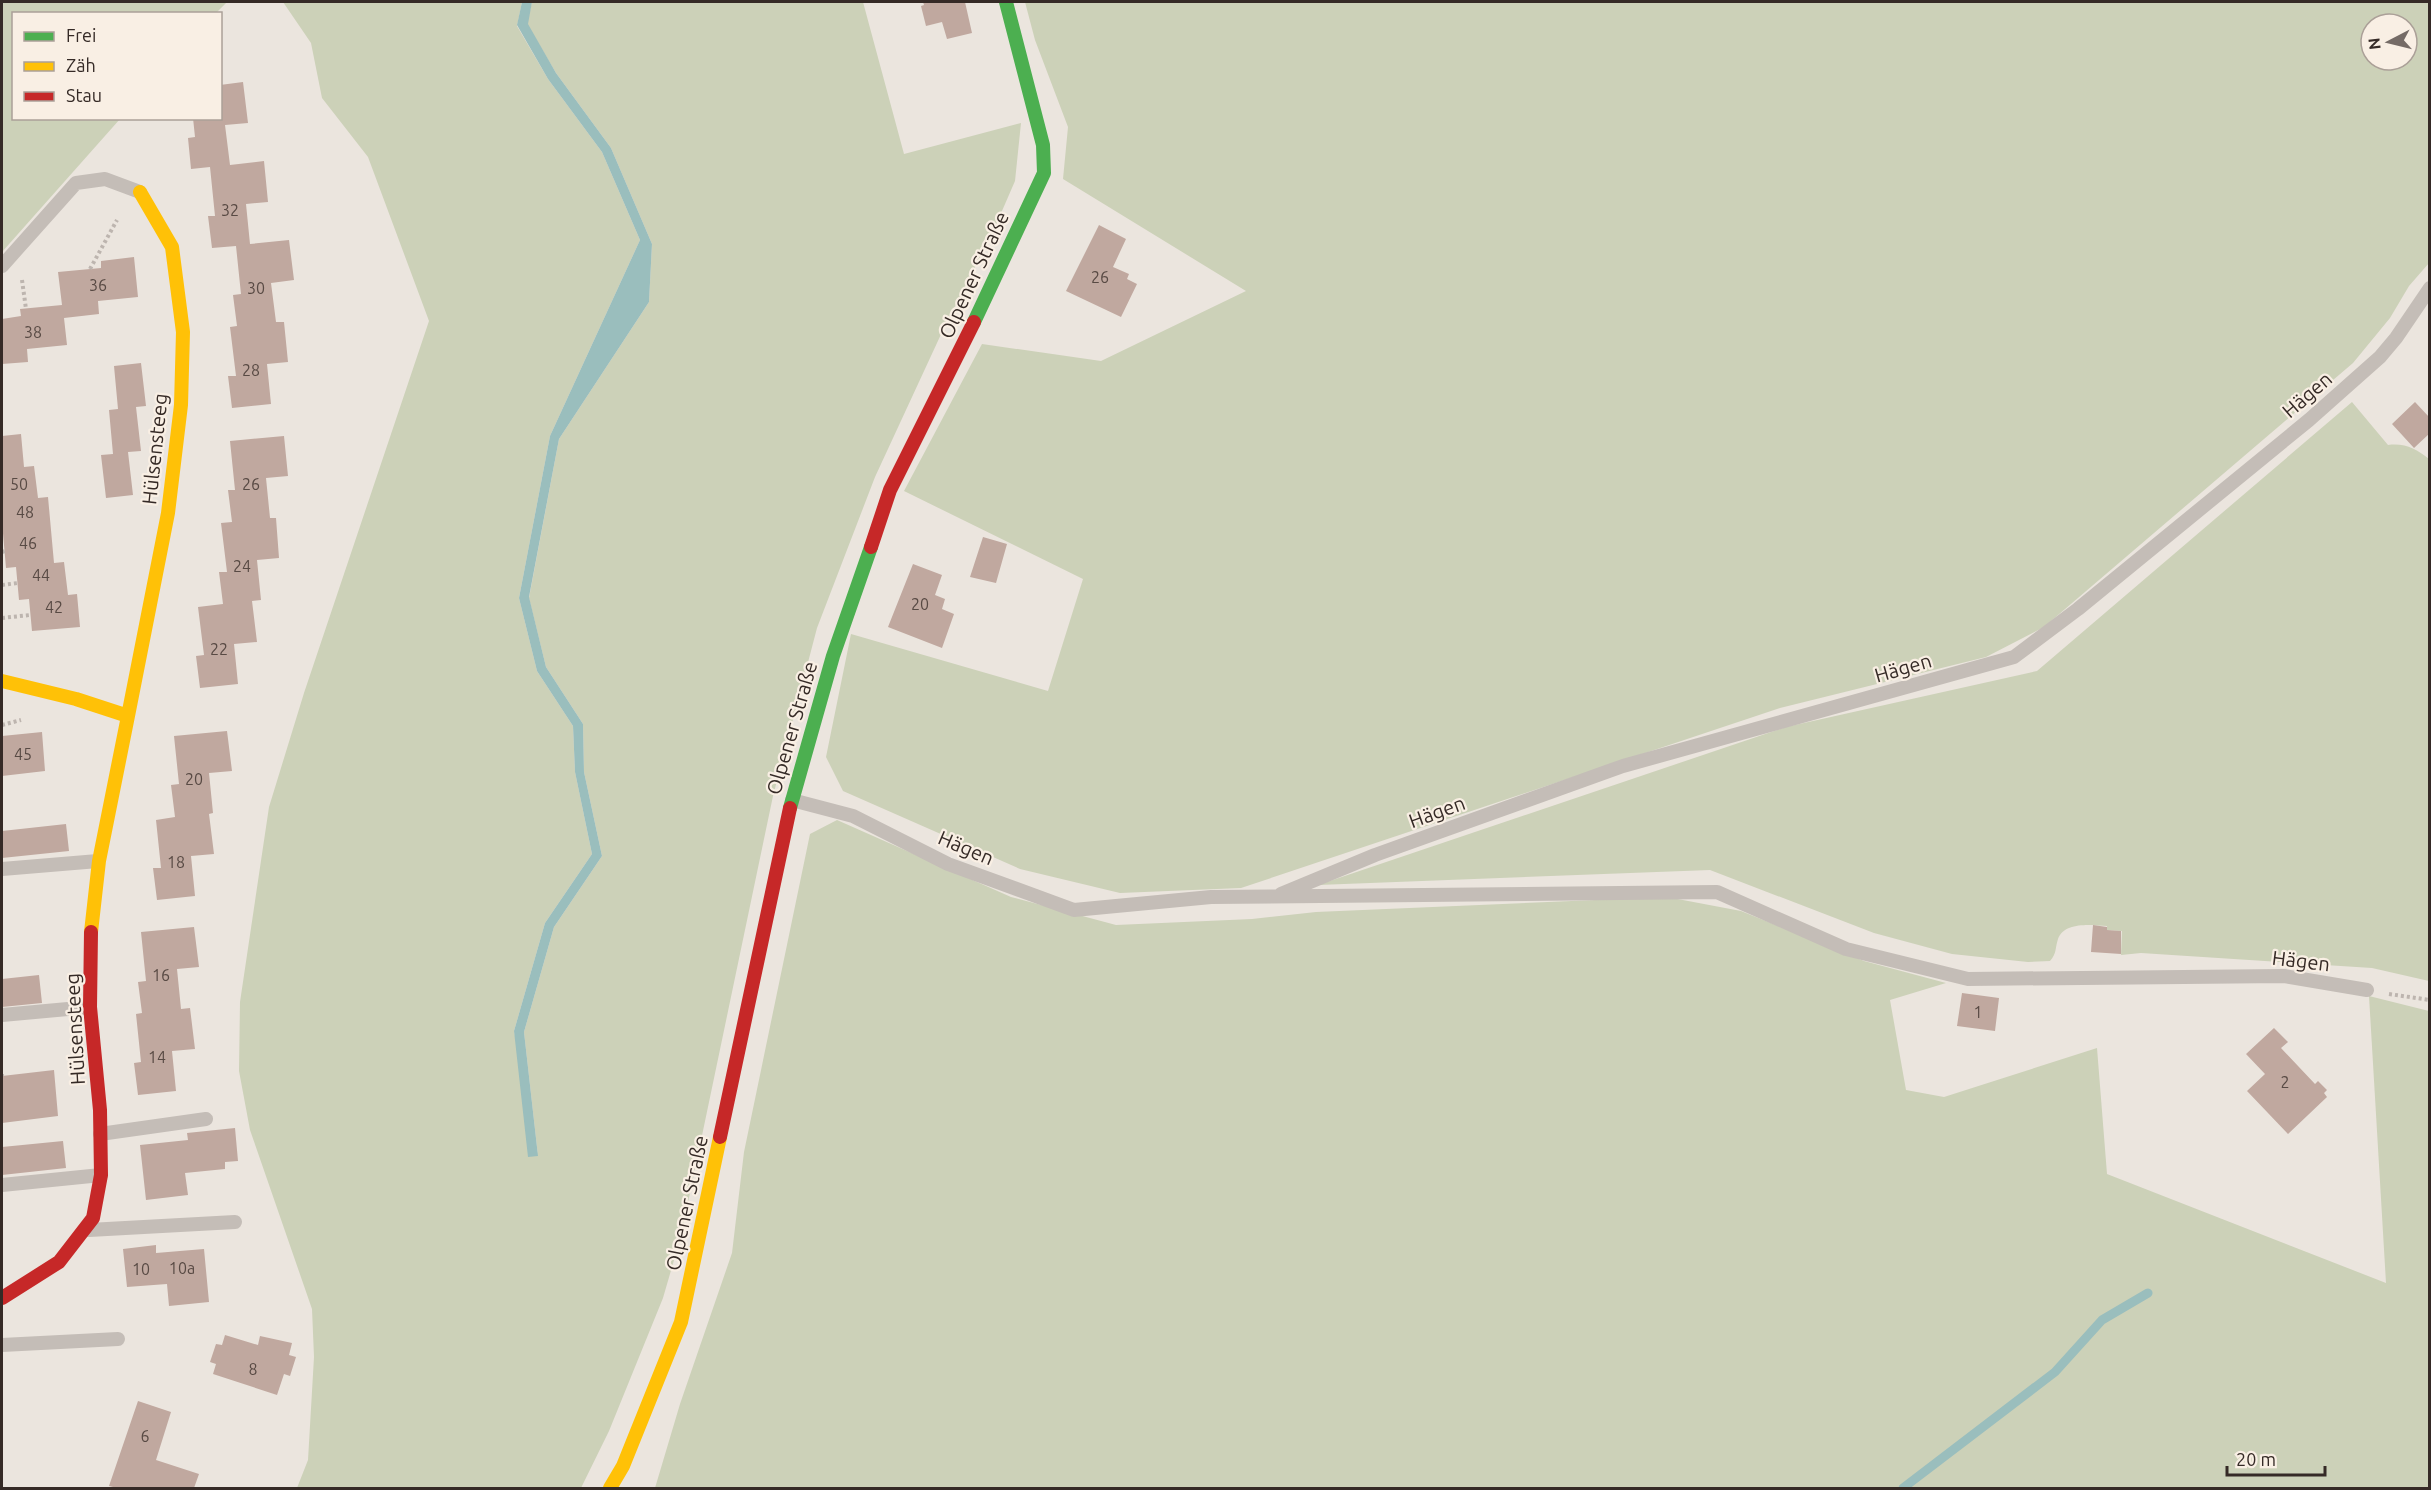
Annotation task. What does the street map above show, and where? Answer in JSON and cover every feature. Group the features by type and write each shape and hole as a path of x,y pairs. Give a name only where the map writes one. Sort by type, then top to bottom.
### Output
{"street":[{"name":"Olpener Straße","path":"610,1488 623,1466 681,1322 792,800 833,656 890,490 971,330 1044,172 1043,145 1006,2"},
{"name":"Hülsensteeg","path":"2,1298 59,1262 93,1218 101,1175 100,1110 90,1007 91,934 99,861 168,513 181,405 183,332 172,247 140,192"},
{"path":"2,681 76,699 128,716"}],"lane":[{"path":"2,266 76,183 105,178 140,192"},
{"name":"Hägen","path":"1274,897 1375,855 1623,766 2014,657 2078,609 2300,427 2380,357 2396,338 2430,288"},
{"name":"Hägen","path":"792,800 853,816 948,864 1074,910 1211,897 1717,892 1846,949 1968,979 2284,976 2367,990"},
{"path":"2,868 99,861"},
{"path":"2,1015 90,1007"},
{"path":"100,1134 206,1119"},
{"path":"2,1185 101,1175"},
{"path":"84,1230 235,1222"},
{"path":"2,1345 118,1339"}],"path":[{"path":"90,269 114,225 140,192"},
{"path":"2,585 18,583"},
{"path":"2,618 30,615"},
{"path":"2367,990 2430,1000"}],"green space":[{"path":"2,2 227,2 217,12 12,12 12,120 119,120 2,252"},
{"path":"283,2 522,2 517,26 548,79 602,152 640,240 550,436 519,598 537,671 573,726 575,772 592,854 545,923 514,1031 538,1156 524,1032 554,927 602,856 584,772 583,724 546,667 529,598 559,439 649,302 652,244 611,148 556,73 527,24 532,2 863,2 904,154 1021,123 1015,181 992,234 943,330 875,477 817,628 773,796 681,1236 663,1298 609,1431 581,1488 297,1488 308,1460 314,1357 312,1309 250,1130 239,1071 240,1002 269,807 304,693 429,321 368,157 322,98 311,43"},
{"path":"1025,2 2429,2 2429,263 2409,286 2390,318 2353,363 2044,627 1986,657 1780,708 1241,888 1120,893 1020,869 843,791 826,757 851,634 1048,691 1083,579 904,491 982,344 1101,361 1246,291 1063,179 1068,127 1035,40"},
{"path":"2352,402 2388,445 2410,448 2429,459 2429,981 2372,968 2141,953 2121,955 2122,931 2107,930 2107,926 2094,925 2080,925 2061,933 2050,961 2028,962 1952,954 1874,933 1710,870 1318,885 1786,727 2037,671"},
{"path":"837,820 1011,897 1116,925 1252,919 1316,912 1667,897 1741,911 1864,961 1946,983 1890,1000 1906,1090 1944,1097 2097,1048 2107,1174 2386,1283 2369,996 2429,1011 2429,1488 655,1488 680,1404 732,1253 744,1152 810,834"}],"water":[{"path":"522,2 532,2 528,24 556,73 611,148 652,244 649,302 559,439 529,597 546,667 583,724 584,772 602,856 554,927 524,1032 538,1156 528,1157 514,1031 545,923 592,854 575,772 573,726 537,671 519,598 550,436 640,240 602,152 548,79 517,25"}],"building":[{"path":"923,2 965,2 972,33 947,39 942,22 926,26 921,6 924,5"},
{"path":"243,82 248,123 225,125 230,165 264,161 268,202 246,204 250,244 289,240 294,280 271,283 276,322 284,322 288,362 267,364 271,404 232,408 228,376 236,376 230,327 237,326 233,295 241,294 236,246 212,248 208,216 215,216 210,167 191,169 188,138 195,137 193,120 222,120 222,85"},
{"path":"1099,225 1126,239 1113,267 1129,274 1127,279 1137,284 1121,317 1066,291"},
{"path":"134,257 138,297 98,301 99,314 64,318 67,345 27,349 28,362 2,364 2,319 21,316 20,309 62,305 58,272 101,268 101,261"},
{"path":"141,363 146,406 136,407 141,451 128,452 133,495 106,498 101,455 113,454 109,410 118,409 114,366"},
{"path":"2415,402 2430,418 2430,433 2414,448 2392,424"},
{"path":"21,434 24,467 34,466 38,498 48,497 54,563 64,562 68,595 77,594 80,627 32,631 29,599 19,600 16,567 6,568 2,522 2,436"},
{"path":"284,436 288,476 266,478 270,518 276,518 279,558 257,560 261,600 252,601 257,642 234,644 238,684 200,688 196,656 204,655 198,607 223,604 219,572 227,572 221,523 232,522 228,490 235,490 230,441"},
{"path":"983,537 1007,544 996,583 970,577"},
{"path":"913,564 942,575 935,595 945,599 942,609 954,614 942,648 888,627"},
{"path":"227,731 232,771 209,773 213,813 209,814 214,854 191,856 195,896 157,900 153,868 161,868 156,820 175,817 171,785 179,784 174,736"},
{"path":"42,732 45,771 2,776 2,736"},
{"path":"66,824 69,851 2,858 2,831"},
{"path":"2093,925 2107,927 2107,930 2121,931 2121,954 2091,952"},
{"path":"194,927 199,967 177,969 181,1009 190,1008 195,1049 172,1051 176,1091 138,1095 134,1063 141,1062 136,1014 142,1013 138,982 146,981 141,932"},
{"path":"39,975 42,1003 2,1007 2,979"},
{"path":"1962,993 1999,998 1995,1031 1957,1026"},
{"path":"2274,1028 2288,1042 2281,1048 2315,1084 2318,1081 2327,1090 2324,1093 2327,1097 2288,1134 2247,1091 2265,1074 2246,1054"},
{"path":"54,1070 58,1116 2,1123 2,1076"},
{"path":"235,1128 238,1161 225,1162 225,1169 185,1173 188,1195 146,1200 140,1145 188,1140 187,1133"},
{"path":"63,1141 66,1168 2,1175 2,1147"},
{"path":"156,1245 156,1253 204,1249 209,1302 169,1306 167,1284 127,1287 123,1249"},
{"path":"225,1335 258,1345 260,1336 292,1343 289,1355 296,1357 290,1376 284,1374 277,1395 213,1374 216,1364 210,1362 216,1344 222,1345"},
{"path":"138,1401 171,1412 156,1460 199,1474 194,1488 117,1488 109,1486"}],"waterway":[{"path":"1903,1488 2055,1372 2102,1320 2148,1293"}],"traffic: fast":[{"path":"974,322 1044,173 1043,145 1006,2"},
{"path":"790,808 833,656 871,547"}],"traffic: slow":[{"path":"128,716 168,513 181,405 183,332 172,247 140,192"},
{"path":"2,681 76,699 128,716 99,861 91,932"},
{"path":"610,1488 623,1466 681,1322 720,1137"}],"traffic: jam":[{"path":"871,547 890,490 974,322"},
{"path":"720,1137 790,808"},
{"path":"2,1298 59,1262 93,1218 101,1175 100,1110 90,1007 91,932"}]}
